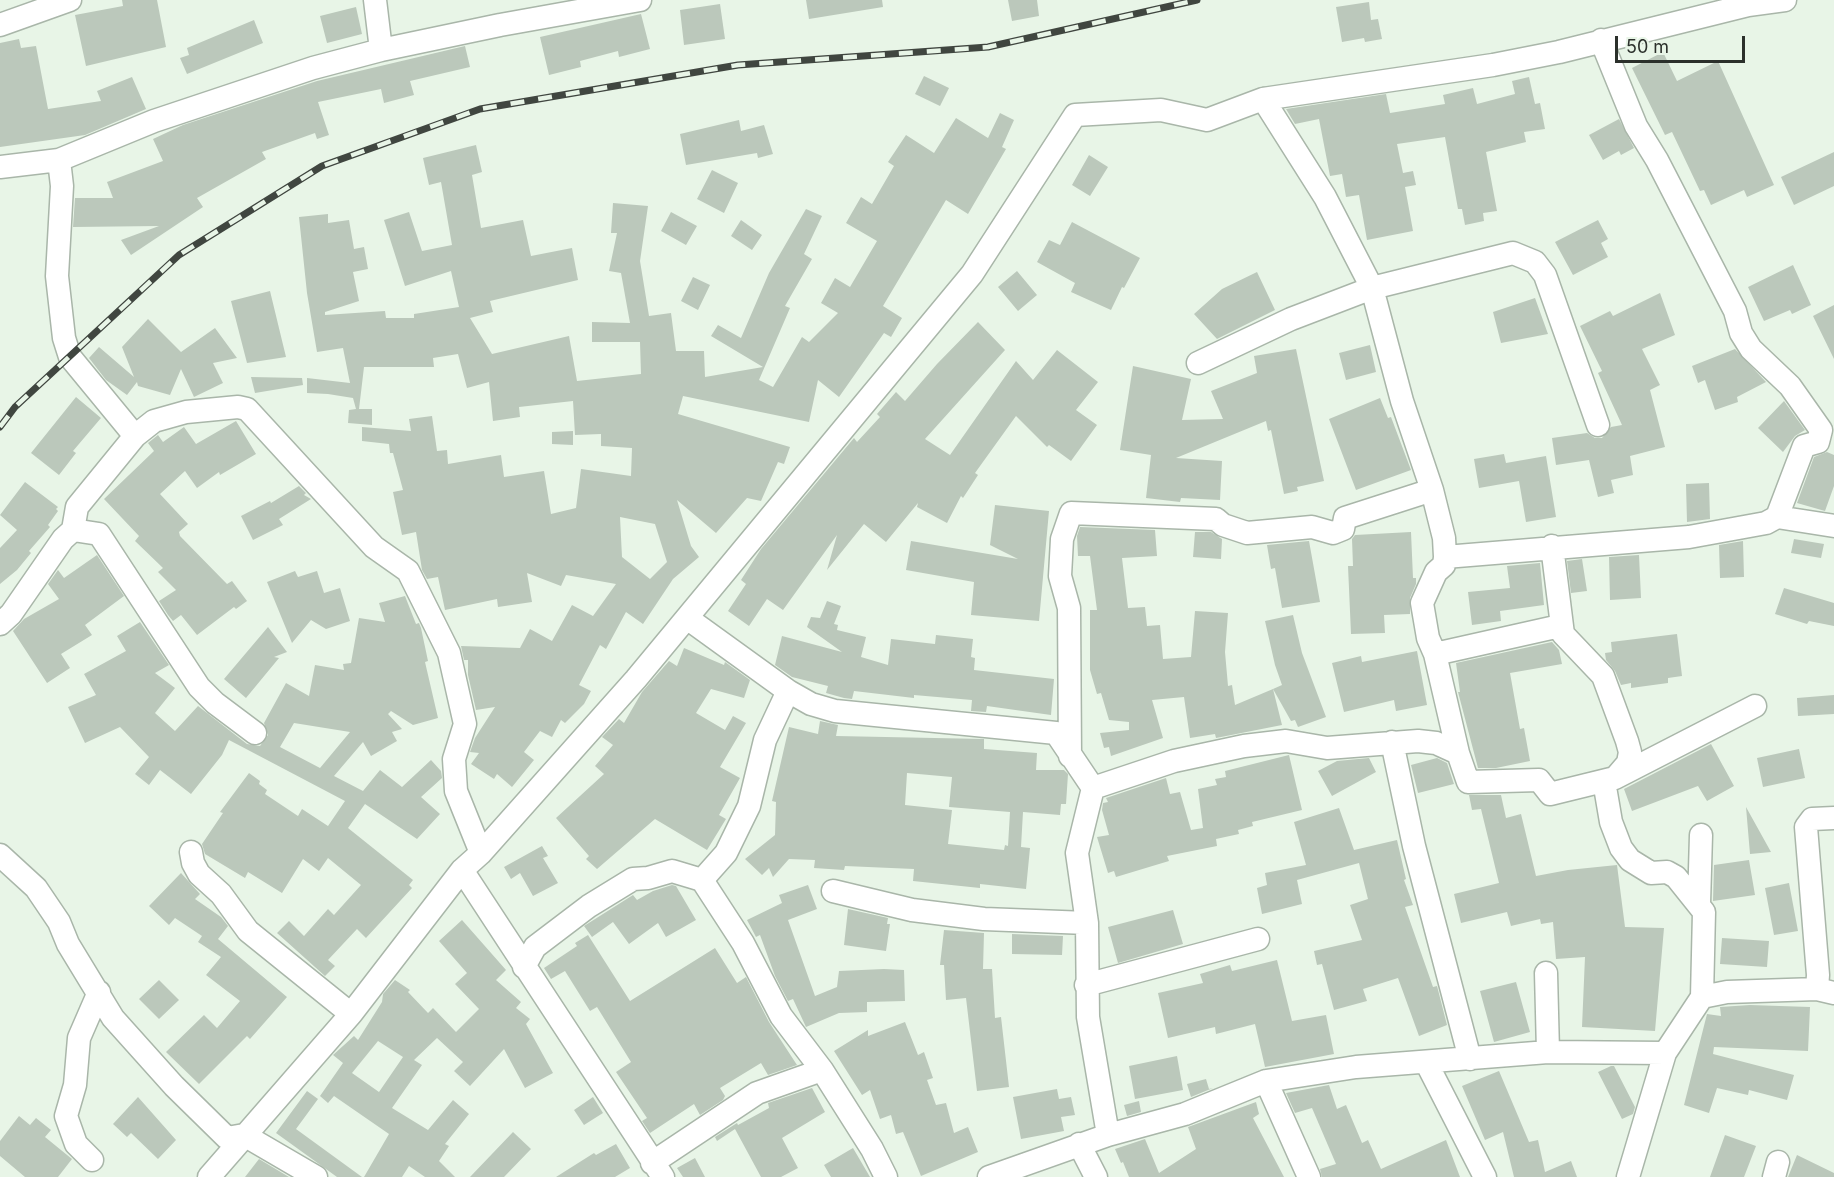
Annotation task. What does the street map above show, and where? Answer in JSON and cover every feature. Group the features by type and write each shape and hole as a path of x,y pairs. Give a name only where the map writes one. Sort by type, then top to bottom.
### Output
{"street":[{"path":"0,25 69,0"},
{"path":"375,0 381,50"},
{"path":"0,167 60,160 154,121 313,68 381,50 587,5 640,0"},
{"path":"209,1177 351,1014 462,870 481,853 687,618 972,274 1075,115 1161,110 1207,120 1263,99 1493,65 1559,52 1748,5 1785,0"},
{"path":"1601,40 1636,126 1657,160 1729,301 1741,333 1751,349 1790,386 1821,430 1818,442 1804,446 1777,517"},
{"path":"1263,99 1325,197 1372,288 1402,401 1432,490 1444,538 1444,565 1436,572 1422,603 1428,638 1435,654 1458,753 1468,782 1539,780 1550,794 1609,779 1755,706"},
{"path":"60,160 62,186 57,276 64,338 70,357 135,436"},
{"path":"1198,363 1291,319 1372,288 1499,254 1513,253 1535,262 1545,275 1598,425"},
{"path":"0,624 11,614 63,539 73,530 77,507 135,436 154,421 171,415 238,407 247,409 374,547 408,571 449,652 465,724 453,759 456,791 481,853"},
{"path":"1071,756 1069,608 1060,576 1062,539 1071,513 1215,519 1223,525 1247,533 1312,527 1333,533 1343,529 1345,518 1432,490"},
{"path":"1445,557 1551,546 1689,537 1766,523 1777,517 1834,526"},
{"path":"73,530 99,534 200,687 215,703 255,733"},
{"path":"1551,546 1560,626 1563,634 1603,676 1628,741 1630,752 1628,763 1609,779"},
{"path":"687,618 788,691 811,704 835,711 1056,733 1093,788 1077,853 1087,923 1086,985 1094,1061 1108,1135"},
{"path":"1435,654 1560,626"},
{"path":"702,880 726,853 749,806 765,740 788,691"},
{"path":"1436,743 1451,723"},
{"path":"1093,788 1174,760 1244,746 1286,741 1327,748 1392,742 1436,743 1458,753"},
{"path":"1392,742 1414,846 1470,1059"},
{"path":"1609,779 1611,822 1621,848 1630,860 1651,873 1671,874 1704,912 1702,998 1665,1053 1628,1177"},
{"path":"1702,998 1726,992 1826,991 1818,975 1806,827 1812,819 1834,818"},
{"path":"1699,904 1701,835"},
{"path":"190,852 199,874 221,894 248,931 351,1014"},
{"path":"0,855 36,888 59,922 68,944 113,1018 129,1039 180,1093 227,1138 244,1135 316,1177"},
{"path":"462,870 657,1170 757,1093 822,1070"},
{"path":"524,967 535,947 589,906 633,879 648,878 672,871 702,880 743,943 781,1016 822,1070 872,1149 886,1177"},
{"path":"833,891 912,910 984,919 1087,923"},
{"path":"1086,985 1258,939"},
{"path":"1546,973 1548,1052"},
{"path":"92,1160 76,1144 66,1116 75,1084 79,1038 99,992"},
{"path":"989,1177 1079,1144 1185,1114 1266,1080 1356,1067 1548,1052 1665,1053"},
{"path":"1426,1062 1485,1177"},
{"path":"1266,1080 1309,1177"},
{"path":"1079,1144 1096,1177"}],"building":[{"path":"122,0 157,0 166,47 86,66 75,15 123,6"},
{"path":"806,0 882,0 883,7 809,19"},
{"path":"1008,0 1037,0 1039,16 1012,21"},
{"path":"1369,2 1371,20 1378,19 1382,39 1365,42 1364,38 1342,42 1336,7"},
{"path":"720,4 725,39 684,45 680,10"},
{"path":"356,7 362,34 327,43 320,16"},
{"path":"641,14 650,49 619,57 618,51 580,61 581,67 549,75 540,37"},
{"path":"254,20 263,43 187,74 180,58 189,55 187,48"},
{"path":"19,39 21,48 36,46 48,109 101,101 97,91 132,77 146,109 85,135 0,147 0,43"},
{"path":"465,46 470,67 410,81 414,95 384,103 381,89 318,102 329,135 317,139 315,133 262,152 266,159 197,198 203,207 131,255 121,240 159,226 73,227 75,198 113,198 107,182 163,161 153,139 183,125 317,81"},
{"path":"1663,52 1677,81 1718,61 1774,185 1747,197 1744,190 1711,205 1704,190 1700,191 1672,132 1665,135 1632,68"},
{"path":"924,76 949,88 940,106 915,94"},
{"path":"1529,77 1535,104 1540,103 1545,129 1524,132 1526,142 1486,152 1497,211 1483,213 1484,221 1465,225 1462,209 1458,209 1445,137 1397,144 1403,173 1413,171 1416,185 1405,187 1413,231 1367,240 1359,195 1346,197 1342,174 1330,176 1319,119 1295,124 1286,109 1386,94 1390,113 1445,104 1443,95 1473,88 1477,104 1515,94 1512,81"},
{"path":"1000,113 1014,120 1002,147 1006,149 968,214 946,200 883,306 902,318 891,337 884,333 839,397 818,380 809,422 683,396 678,414 790,447 784,464 778,462 761,501 747,498 716,533 677,500 691,546 699,557 673,579 643,624 626,612 606,649 600,645 579,685 591,691 584,704 565,723 561,720 552,737 540,731 524,752 534,760 512,787 497,774 494,779 471,764 479,753 470,752 475,738 495,707 476,710 468,675 468,660 464,660 461,646 520,648 530,629 552,641 572,605 593,616 616,584 566,575 561,586 527,573 532,602 498,607 497,599 445,610 438,577 427,579 422,570 416,532 402,535 393,492 403,490 389,444 362,441 362,427 411,431 409,419 432,416 437,451 447,450 448,464 501,455 504,477 544,471 551,514 576,508 581,469 631,476 632,448 601,446 601,434 575,435 573,401 519,407 520,417 493,421 489,382 467,388 458,354 433,358 434,367 364,367 359,409 372,409 372,425 348,423 349,410 356,409 353,398 307,393 307,378 350,383 343,348 317,352 307,293 299,217 328,214 328,223 349,220 354,249 364,247 368,269 353,272 359,301 325,312 325,315 385,311 386,318 414,318 414,314 459,307 451,271 405,286 384,220 409,212 422,251 452,245 441,182 429,185 423,158 476,145 482,172 472,175 481,228 523,220 531,256 572,248 578,280 490,301 493,312 470,318 492,354 569,336 577,381 641,374 640,342 592,342 592,322 630,323 621,273 609,271 617,233 611,233 613,203 648,206 640,261 649,316 671,313 676,351 704,351 705,377 763,367 711,336 718,325 741,338 769,273 806,209 822,216 804,254 812,259 785,306 790,308 759,380 773,387 802,337 809,342 838,313 821,303 835,278 850,287 877,241 846,223 861,197 872,204 894,166 888,162 906,135 934,153 956,118 988,138","holes":["620,517 655,524 667,562 650,579 622,557"]},
{"path":"1619,119 1634,148 1621,155 1619,151 1603,160 1589,135"},
{"path":"739,120 741,131 764,125 773,154 758,158 757,153 686,165 680,134"},
{"path":"1834,152 1834,186 1794,205 1781,177"},
{"path":"1089,155 1108,167 1090,196 1072,185"},
{"path":"712,170 738,183 724,213 697,199"},
{"path":"671,212 697,226 686,245 661,231"},
{"path":"741,220 762,235 752,250 731,236"},
{"path":"1598,220 1608,239 1601,243 1608,257 1573,275 1555,242"},
{"path":"1072,222 1140,258 1111,310 1071,292 1075,283 1037,262 1049,240 1060,245"},
{"path":"1793,265 1811,305 1792,314 1790,310 1764,321 1748,287"},
{"path":"1017,271 1037,295 1018,311 998,287"},
{"path":"1257,272 1275,310 1217,339 1194,314 1222,289"},
{"path":"693,277 710,285 698,310 681,301"},
{"path":"270,291 286,357 247,363 231,301"},
{"path":"1660,293 1675,335 1642,349 1660,385 1650,390 1665,447 1630,456 1633,475 1611,480 1614,493 1598,497 1589,460 1556,465 1552,438 1587,433 1595,438 1602,438 1611,427 1622,425 1598,373 1602,371 1580,326 1610,311 1613,316"},
{"path":"1535,298 1548,334 1501,343 1493,312"},
{"path":"1834,305 1834,359 1813,316"},
{"path":"148,319 181,352 215,328 237,358 213,363 223,383 194,397 181,369 170,395 138,386 137,382 127,395 106,380 89,358 99,347 134,377 122,347"},
{"path":"978,322 1005,350 925,439 950,455 1016,361 1033,380 1057,350 1098,382 1076,410 1097,425 1071,461 1049,445 1047,447 1016,416 975,473 978,475 963,498 961,496 947,523 917,507 918,503 886,542 864,524 827,570 837,535 783,610 767,599 749,626 728,611 746,584 741,580 761,549 854,438 857,442 880,417 877,414 896,392 905,401"},
{"path":"1370,345 1376,372 1346,380 1339,353"},
{"path":"1296,349 1324,481 1297,487 1298,491 1284,494 1271,430 1268,431 1266,421 1176,458 1222,461 1220,500 1181,498 1180,502 1146,498 1151,455 1120,450 1133,366 1191,379 1182,420 1223,419 1211,391 1257,373 1254,356"},
{"path":"1735,349 1766,382 1737,397 1738,402 1715,410 1705,380 1698,383 1692,366"},
{"path":"251,377 302,378 303,385 255,393"},
{"path":"76,397 101,418 73,451 76,453 59,475 31,453"},
{"path":"1380,398 1388,418 1391,417 1411,470 1356,490 1329,419"},
{"path":"1784,401 1805,430 1795,436 1783,452 1758,428"},
{"path":"236,421 256,454 220,475 219,472 197,488 185,471 160,494 188,524 179,532 180,536 227,584 232,581 247,601 236,609 234,607 197,635 181,615 173,621 168,615 159,601 176,590 158,572 163,568 135,541 139,536 104,499 154,451 148,443 158,435 163,442 184,427 196,444"},
{"path":"573,431 573,445 552,444 552,432"},
{"path":"1827,452 1834,455 1834,486 1825,511 1797,503 1814,457"},
{"path":"1504,454 1506,463 1546,456 1556,517 1526,522 1519,481 1479,488 1474,459"},
{"path":"25,482 58,507 56,509 58,511 48,525 50,527 29,551 31,553 17,570 0,584 0,548 17,530 0,515"},
{"path":"1709,483 1710,519 1687,522 1686,484"},
{"path":"299,486 306,493 304,495 311,499 279,519 283,525 253,540 241,516 270,501 271,503"},
{"path":"995,505 1049,511 1039,621 971,615 974,582 906,570 911,541 1018,559 990,545"},
{"path":"1080,527 1155,530 1157,556 1122,558 1128,608 1145,607 1147,626 1160,625 1163,659 1191,657 1195,611 1228,613 1225,652 1228,686 1232,685 1235,705 1273,689 1282,725 1216,738 1215,734 1190,738 1184,697 1152,700 1163,738 1111,756 1109,747 1104,748 1100,733 1129,730 1129,722 1109,720 1101,693 1097,694 1090,670 1090,610 1097,610 1090,556 1078,556 1077,536"},
{"path":"1195,532 1211,532 1222,539 1221,559 1193,557"},
{"path":"1411,532 1413,578 1416,578 1416,584 1410,598 1410,614 1384,615 1385,633 1351,634 1348,566 1353,566 1352,539 1355,535"},
{"path":"1794,539 1824,544 1821,558 1791,553"},
{"path":"1309,541 1320,602 1282,608 1275,568 1271,569 1267,545"},
{"path":"1743,541 1744,577 1720,578 1719,545"},
{"path":"97,555 124,596 85,625 92,635 61,654 70,668 47,683 13,631 24,619 59,599 48,584 58,570 64,578"},
{"path":"1639,555 1641,598 1610,600 1609,557"},
{"path":"1582,559 1587,591 1571,593 1567,561"},
{"path":"1540,563 1544,605 1500,611 1501,621 1472,625 1468,592 1510,588 1507,566"},
{"path":"295,571 298,577 317,571 324,593 340,588 350,621 326,629 311,620 292,643 267,582"},
{"path":"1784,588 1834,603 1834,626 1809,621 1807,624 1775,614"},
{"path":"405,596 416,624 419,623 438,718 413,725 391,711 388,714 402,729 392,732 397,741 371,756 363,742 334,776 363,791 380,770 402,787 431,760 441,771 442,778 421,797 440,814 417,839 365,804 348,828 413,880 409,885 412,888 366,938 357,929 328,960 335,966 325,976 277,933 289,921 304,936 328,909 334,915 361,885 328,858 319,871 303,859 282,893 248,872 245,878 205,854 202,844 223,813 220,812 249,773 267,790 265,794 298,816 302,809 328,826 345,801 229,740 222,755 191,794 160,770 149,785 135,774 149,757 120,727 85,743 68,707 96,695 84,674 126,651 117,636 140,622 169,665 155,673 175,688 155,713 175,731 198,706 247,744 260,746 268,735 264,723 286,683 309,696 315,665 344,670 343,664 351,663 359,618 385,622 379,603","holes":["294,723 350,732 320,768 280,747"]},
{"path":"827,601 841,606 834,624 838,625 837,630 866,637 861,657 888,665 891,639 935,644 936,635 973,639 971,657 975,658 974,670 1054,679 1051,715 987,706 986,712 971,711 972,700 914,695 914,698 854,691 852,699 844,698 826,693 828,686 792,677 775,665 782,636 842,652 807,627 811,617 820,618"},
{"path":"1293,615 1302,653 1326,717 1298,727 1295,720 1291,721 1273,689 1282,685 1265,621"},
{"path":"268,627 287,652 274,657 279,658 246,698 224,679"},
{"path":"1677,634 1682,676 1668,678 1668,683 1631,688 1631,683 1621,685 1615,671 1606,660 1605,653 1612,652 1611,642"},
{"path":"1552,642 1559,650 1562,664 1510,673 1520,729 1524,728 1530,761 1496,768 1478,768 1458,692 1460,692 1456,663"},
{"path":"684,648 724,665 725,662 750,680 744,698 711,689 696,713 725,730 733,716 746,723 720,767 740,778 719,815 726,819 707,850 655,819 597,869 586,859 589,856 556,818 604,774 595,766 613,745 602,737 619,719 624,723 642,692 669,661 677,666"},
{"path":"1417,651 1427,705 1396,711 1394,700 1344,712 1332,663 1361,656 1362,662"},
{"path":"1834,695 1834,714 1798,716 1797,698"},
{"path":"820,721 838,725 836,736 984,739 984,749 1037,753 1036,770 1064,770 1068,774 1066,804 1061,804 1060,815 1023,812 1021,847 1030,848 1026,889 980,884 980,888 913,881 914,869 845,866 844,870 814,868 815,860 789,859 773,877 769,868 762,875 745,859 775,835 776,802 772,801 789,727 818,734","holes":["907,773 952,777 949,807 1010,812 1008,846 1005,845 1004,850 948,844 952,810 905,805"]},
{"path":"1711,744 1734,786 1707,801 1698,786 1632,811 1624,789"},
{"path":"1799,749 1805,778 1763,787 1757,758"},
{"path":"1289,755 1302,810 1252,822 1253,826 1238,830 1239,834 1216,839 1217,846 1167,856 1169,861 1116,877 1114,871 1108,873 1097,837 1109,835 1102,810 1103,803 1108,802 1106,798 1166,778 1170,794 1180,792 1191,830 1203,828 1198,789 1217,785 1215,779 1226,777 1225,771"},
{"path":"1369,758 1376,772 1332,796 1318,771 1337,761"},
{"path":"1437,758 1447,763 1454,784 1418,793 1411,765"},
{"path":"1469,795 1501,795 1506,818 1521,814 1536,876 1617,865 1625,927 1664,928 1655,1031 1582,1027 1585,957 1556,959 1553,922 1541,924 1540,919 1511,926 1507,912 1461,923 1454,894 1499,883 1481,809 1472,810"},
{"path":"1746,807 1771,852 1750,854"},
{"path":"1339,808 1354,850 1397,840 1406,879 1404,880 1413,905 1405,907 1433,987 1437,986 1447,1025 1419,1036 1398,978 1363,989 1367,1001 1334,1010 1322,964 1317,965 1314,951 1362,940 1350,905 1368,899 1359,863 1297,880 1302,904 1262,914 1257,888 1267,885 1265,873 1306,865 1294,822"},
{"path":"542,846 548,856 543,858 558,883 533,896 520,873 511,879 504,867"},
{"path":"1749,860 1755,895 1713,901 1714,865"},
{"path":"181,873 200,894 195,899 221,917 228,926 218,939 287,997 250,1039 247,1036 199,1084 166,1052 204,1015 217,1028 240,1001 206,975 221,957 198,942 202,936 175,918 169,925 149,906"},
{"path":"1789,883 1798,931 1774,935 1765,888"},
{"path":"672,885 676,886 696,920 666,937 658,923 629,944 613,922 592,937 584,926 633,895 637,900 653,891"},
{"path":"808,885 817,909 788,920 815,996 837,987 839,971 904,970 905,1001 867,1002 867,1012 839,1013 806,1027 793,999 788,1001 775,976 760,935 756,937 747,920 782,903 779,895"},
{"path":"848,909 888,918 887,924 890,924 886,951 844,945"},
{"path":"1173,910 1183,944 1118,963 1108,927"},
{"path":"462,920 506,970 496,980 521,1002 516,1008 530,1019 526,1024 553,1073 525,1088 504,1049 470,1086 454,1071 463,1062 437,1038 414,1060 422,1065 392,1108 428,1130 453,1100 469,1114 445,1144 449,1146 439,1161 455,1177 425,1177 409,1166 402,1177 364,1177 389,1134 334,1096 328,1103 320,1096 343,1063 333,1055 354,1036 358,1040 382,1002 383,994 395,980 410,990 408,992 428,1013 433,1008 456,1032 479,1009 455,984 467,973 439,941","holes":["378,1041 403,1057 379,1092 352,1073"]},
{"path":"944,930 984,933 983,969 992,969 995,1018 1001,1017 1009,1087 977,1091 966,998 946,1000 944,965 940,965"},
{"path":"1012,934 1063,936 1062,955 1012,954"},
{"path":"588,935 630,1001 715,948 737,983 746,977 769,1022 797,1065 768,1075 761,1063 720,1088 725,1096 723,1100 700,1115 694,1104 650,1133 642,1121 647,1118 616,1072 631,1062 597,1007 590,1011 565,971 551,979 544,968 577,946 575,943"},
{"path":"1722,938 1769,941 1767,967 1720,964"},
{"path":"1277,960 1292,1021 1326,1015 1334,1054 1265,1067 1255,1024 1216,1034 1215,1027 1168,1038 1158,993 1203,983 1200,974 1230,965 1232,971"},
{"path":"159,980 179,1000 159,1019 139,999"},
{"path":"1516,982 1530,1032 1494,1042 1480,991"},
{"path":"1750,1005 1810,1007 1808,1051 1714,1047 1713,1054 1794,1075 1787,1100 1749,1090 1748,1095 1717,1088 1709,1113 1684,1105 1707,1014 1721,1016 1720,1007"},
{"path":"905,1022 918,1055 924,1052 933,1078 927,1080 936,1105 946,1103 954,1133 968,1127 978,1152 921,1176 903,1132 896,1134 891,1115 880,1119 870,1090 862,1095 834,1051 868,1030 868,1036"},
{"path":"1177,1056 1183,1090 1135,1099 1129,1066"},
{"path":"1614,1066 1635,1107 1633,1114 1622,1119 1598,1072"},
{"path":"1499,1071 1529,1142 1538,1140 1545,1172 1571,1161 1577,1177 1514,1177 1503,1132 1485,1140 1462,1086"},
{"path":"1206,1079 1209,1089 1213,1088 1191,1097 1187,1084"},
{"path":"1329,1085 1337,1109 1346,1105 1362,1143 1368,1140 1381,1169 1446,1140 1460,1177 1322,1177 1320,1169 1336,1164 1312,1108 1295,1113 1286,1093"},
{"path":"812,1088 825,1112 782,1138 798,1168 781,1177 761,1177 735,1129 717,1141 715,1137 737,1123 738,1125 769,1108 768,1103"},
{"path":"1057,1089 1059,1099 1071,1097 1075,1115 1061,1117 1064,1131 1021,1139 1013,1097"},
{"path":"307,1091 318,1099 296,1129 362,1177 337,1177 276,1133"},
{"path":"138,1097 176,1140 158,1159 131,1133 127,1137 113,1124"},
{"path":"593,1097 603,1113 584,1125 574,1110"},
{"path":"1139,1101 1141,1112 1127,1116 1124,1105"},
{"path":"1256,1102 1259,1114 1253,1118 1284,1177 1129,1177 1115,1149 1145,1139 1159,1173 1196,1149 1188,1127"},
{"path":"19,1116 30,1125 36,1118 51,1130 45,1137 72,1159 58,1177 25,1177 0,1156 0,1141"},
{"path":"513,1132 531,1149 504,1177 470,1177"},
{"path":"1725,1135 1756,1146 1744,1177 1710,1177"},
{"path":"616,1144 630,1168 615,1177 556,1177 594,1153 596,1155"},
{"path":"853,1148 870,1177 831,1177 824,1165"},
{"path":"1797,1155 1834,1173 1834,1177 1788,1177"},
{"path":"695,1158 705,1177 683,1177 677,1168"},
{"path":"259,1159 289,1177 245,1177"}],"railway":[{"path":"0,427 15,407 179,255 322,166 480,109 738,65 988,47 1197,0"}]}
